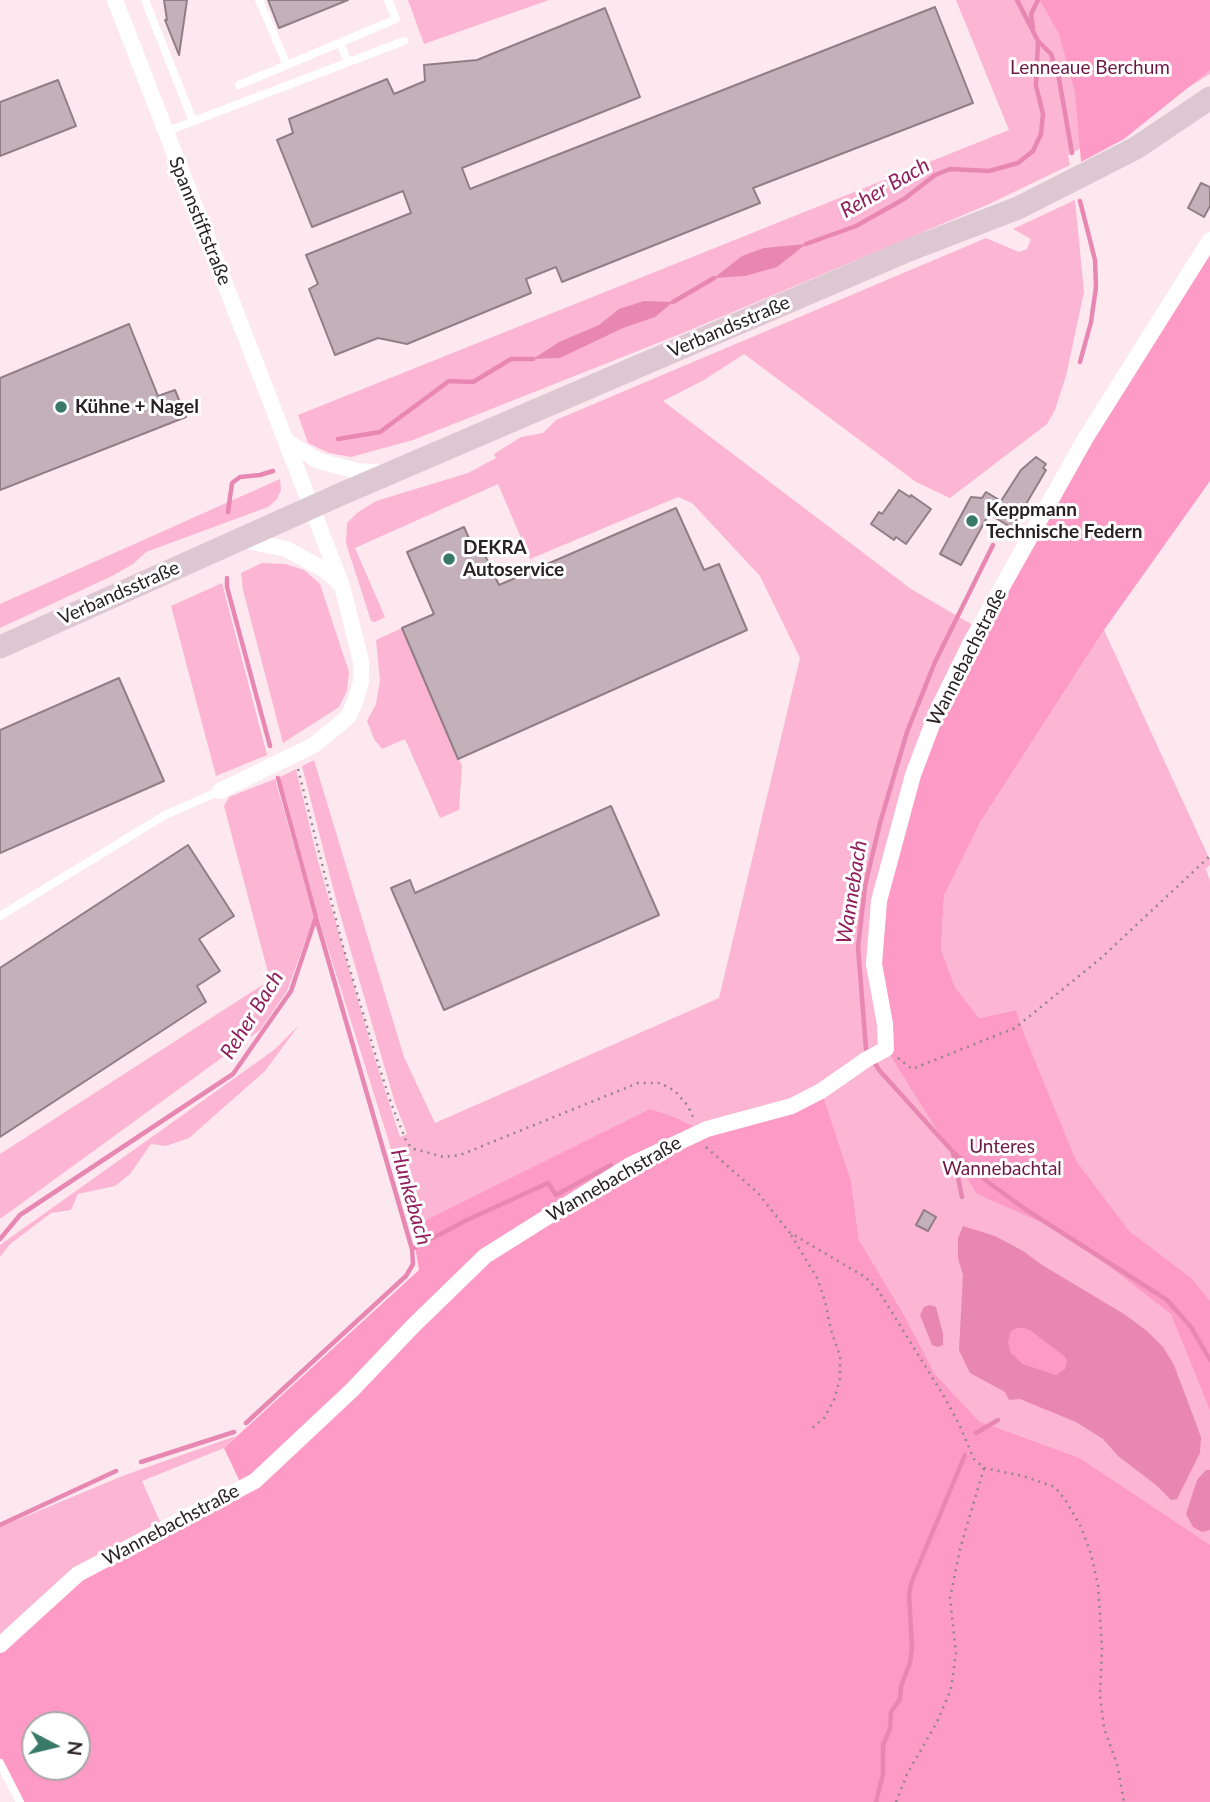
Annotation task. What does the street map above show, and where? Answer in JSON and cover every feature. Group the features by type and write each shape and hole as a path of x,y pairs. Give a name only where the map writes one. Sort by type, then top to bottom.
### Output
{"main road":[{"name":"Verbandsstraße","path":"0,647 312,507 909,250 1017,208 1136,148 1210,98"}],"street":[{"name":"Spannstiftstraße","path":"115,0 342,586"},
{"name":"Wannebachstraße","path":"0,1645 78,1574 255,1481 352,1390 412,1326 485,1256 630,1165 696,1133 792,1106 844,1077 867,1059 886,1049 885,1024 874,964 879,901 913,775 938,709 970,644 1085,439 1210,240"},
{"path":"287,442 319,461 356,471 390,474"},
{"path":"220,791 314,745 346,718 355,702 361,682 361,661 342,586 324,570 286,549 239,539"}],"lane":[{"path":"145,0 193,121"},
{"path":"260,0 287,65"},
{"path":"239,85 396,19 388,0"},
{"path":"165,132 404,41"},
{"path":"340,43 348,62"},
{"path":"0,916 165,815 220,791"},
{"path":"0,1763 20,1802"}],"path":[{"path":"294,754 342,943 391,1103 407,1143 423,1153 444,1157 460,1155 638,1083 660,1083 675,1091 688,1106 696,1133 758,1193 789,1233 817,1278 840,1356 841,1379 824,1418 810,1430"},
{"path":"886,1049 912,1069 1015,1028 1100,959 1210,856"},
{"path":"789,1233 865,1277 878,1290 945,1398 974,1459 984,1468 1023,1476 1055,1487 1066,1501 1081,1527 1098,1585 1102,1648 1100,1696 1104,1728 1117,1764 1124,1802"},
{"path":"896,1802 907,1774 937,1722 951,1689 956,1653 950,1598 960,1549 984,1468"}],"green space":[{"path":"408,0 549,0 424,44"},
{"path":"956,0 1210,0 1210,74 1143,115 1068,155 1070,165 987,205 683,333 413,440 351,457 329,453 308,443 298,415 1009,130"},
{"name":"Lenneaue Berchum","path":"1040,0 1210,0 1210,70 1124,139 1081,162 1075,92 1059,34"},
{"path":"1075,200 1084,292 1066,376 1055,410 1047,424 950,498 916,482 744,354 704,380 663,401 911,589 976,627 882,1044 789,1103 699,1129 677,1118 650,1110 418,1224 414,1240 389,1142 319,920 280,777 296,769 318,861 400,1137 407,1134 395,1103 338,907 302,766 314,760 404,1057 435,1123 719,998 800,658 760,576 692,503 678,497 530,559 498,484 355,548 385,617 375,622 371,621 346,543 347,523 376,501 468,473 496,458 494,454 521,437 543,433 556,420 986,238 1019,252 1027,249 1031,239 1013,229"},
{"name":"Unteres Wannebachtal","path":"1210,247 1210,481 1104,630 981,821 944,896 941,949 955,987 979,1018 1016,1010 1076,1161 1129,1231 1191,1278 1210,1301 1210,1410 1171,1314 1068,1234 977,1194 889,1053 877,964 882,901 916,777 973,646 1142,356"},
{"path":"280,479 281,490 277,499 268,507 146,552 133,564 112,576 0,628 0,604"},
{"path":"262,563 285,564 304,570 320,584 349,672 347,691 339,707 283,743 243,590 241,573"},
{"path":"222,583 267,755 216,776 171,606"},
{"path":"402,628 462,766 459,810 440,818 405,739 382,749 374,739 367,721 376,704 380,680 376,640"},
{"name":"Unteres Wannebachtal","path":"1104,630 1210,860 1206,869 1210,881 1210,1598 1206,1543 1080,1458 979,1421 935,1374 903,1313 859,1240 851,1181 823,1095 889,1053 1026,1039 1016,1010 979,1018 955,987 941,949 944,896 981,821"},
{"path":"275,779 314,917 287,991 260,1030 0,1219 0,1154 270,980 224,806 229,797"},
{"path":"299,1025 265,1071 189,1138 166,1146 151,1144 130,1174 115,1186 78,1194 71,1210 51,1213 9,1245 0,1257 0,1245 274,1050"},
{"path":"823,1095 851,1181 859,1240 903,1313 935,1374 979,1421 1080,1458 1210,1545 1210,1802 20,1802 0,1763 0,1645 78,1574 241,1484 224,1448 419,1270 414,1240 418,1224 650,1109 699,1129"},
{"path":"1017,1328 1031,1331 1064,1356 1067,1361 1065,1369 1056,1375 1023,1364 1011,1353 1008,1342 1011,1330"},
{"path":"236,1436 224,1448 142,1481 161,1524 0,1638 0,1527 125,1475"}],"shaded area":[{"path":"806,244 777,267 745,276 714,278 742,256 764,248"},
{"path":"644,301 673,302 655,317 623,328 560,358 533,359 559,342 599,325 619,309"},
{"path":"963,1226 995,1236 1124,1314 1163,1347 1174,1365 1201,1437 1200,1453 1177,1499 1171,1500 1118,1456 1103,1439 1076,1422 1020,1399 1009,1400 1005,1392 970,1373 959,1350 963,1275 958,1258 958,1238","holes":["1024,1328 1064,1356 1067,1361 1065,1369 1056,1375 1023,1364 1011,1353 1008,1342 1011,1331"]},
{"path":"924,1307 936,1307 943,1334 943,1345 938,1347 932,1345 920,1315"},
{"path":"1206,1470 1210,1470 1210,1530 1202,1532 1193,1527 1186,1514 1197,1480"}],"building":[{"path":"164,0 187,0 179,55 165,20"},
{"path":"268,0 348,0 279,28"},
{"path":"935,7 973,103 753,188 760,203 562,282 556,267 526,279 531,293 407,344 378,338 335,355 309,289 318,284 306,255 411,213 403,191 312,227 277,140 293,133 289,119 387,79 394,94 425,81 424,65 477,60 605,8 640,97 462,168 470,189"},
{"path":"58,80 76,126 0,156 0,102"},
{"path":"1201,183 1210,187 1210,206 1204,217 1188,208"},
{"name":"Kühne + Nagel","path":"129,324 158,396 175,390 186,417 0,490 0,378"},
{"name":"Keppmann Technische Federn","path":"1036,457 1046,464 1043,468 1046,470 1012,528 989,514 961,565 940,554 971,497 982,498 986,492 1001,501 1021,470"},
{"path":"899,490 931,509 906,544 896,537 894,540 871,524 879,512 882,514"},
{"path":"676,508 704,570 719,564 747,630 458,759 402,628 434,614 407,552 464,527 475,552 482,549 499,585"},
{"path":"119,678 164,781 0,853 0,730"},
{"path":"611,806 659,915 444,1010 391,888 410,880 415,893"},
{"path":"188,845 234,916 199,939 220,971 197,986 206,1002 0,1137 0,968"},
{"path":"924,1210 936,1217 928,1231 916,1225"}],"waterway":[{"name":"Wannebach","path":"1017,0 1038,41 1051,54 1059,79 1072,153"},
{"path":"1033,28 1031,14 1038,0"},
{"name":"Reher Bach","path":"806,244 856,226 904,199 935,175 950,169 989,171 1018,163 1033,151 1041,134 1043,114 1036,86 1038,41"},
{"name":"Wannebach","path":"1080,201 1095,260 1096,287 1091,322 1080,362"},
{"name":"Reher Bach","path":"673,302 714,278"},
{"name":"Reher Bach","path":"338,439 380,432 449,381 473,382 511,359 533,359"},
{"name":"Reher Bach","path":"228,512 232,483 240,477 273,471"},
{"name":"Wannebach","path":"993,545 935,662 907,732 880,823 865,886 858,947 866,1049 879,1070 953,1152 1025,1209 1167,1300 1191,1327 1210,1360"},
{"name":"Reher Bach","path":"227,578 227,587 270,746"},
{"name":"Reher Bach","path":"0,1239 20,1215 233,1074 291,991 316,917 278,778"},
{"name":"Hunkebach","path":"246,1423 406,1276 413,1264 412,1249 316,918"},
{"path":"953,1153 962,1197"},
{"path":"412,1249 548,1183 556,1195 611,1165"},
{"path":"976,1433 998,1420"},
{"name":"Hunkebach","path":"141,1462 234,1432"},
{"path":"876,1802 883,1774 883,1745 890,1729 891,1712 900,1699 901,1686 910,1663 912,1648 909,1593 912,1581 965,1455"},
{"name":"Hunkebach","path":"0,1525 116,1471"}],"place":[{"name":"Kühne + Nagel","path":"61,407"},
{"name":"Keppmann Technische Federn","path":"972,521"},
{"name":"DEKRA Autoservice","path":"449,559"}]}
